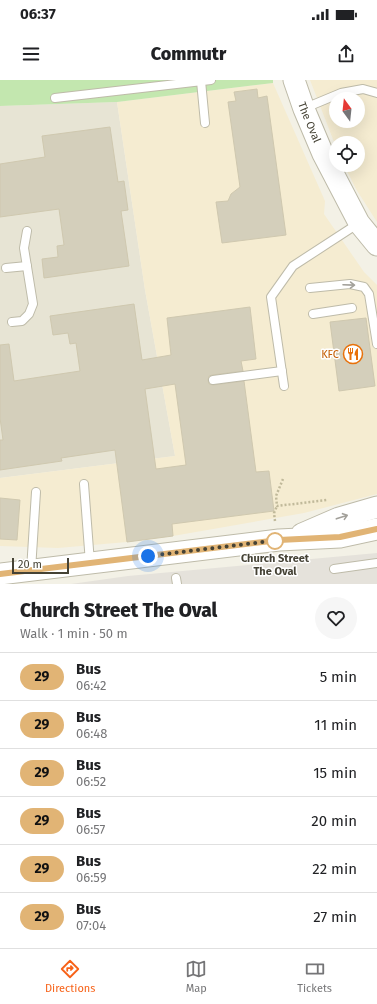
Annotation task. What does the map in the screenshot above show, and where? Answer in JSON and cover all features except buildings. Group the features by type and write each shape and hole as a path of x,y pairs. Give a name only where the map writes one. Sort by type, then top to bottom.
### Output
{"street":[{"name":"The Oval","path":"294,80 304,109 323,154 359,222 377,245"},
{"path":"279,540 297,536 339,518 377,507"},
{"path":"0,574 279,540 340,537 377,529"}],"lane":[{"path":"55,98 211,80"},
{"path":"201,81 205,123"},
{"path":"304,109 341,93 363,89 377,93"},
{"path":"284,386 271,297 293,266 359,222"},
{"path":"12,322 22,321 30,314 33,304 24,248 27,230"},
{"path":"6,268 27,266"},
{"path":"310,288 350,284 364,287 369,294 377,344"},
{"path":"313,314 352,308"},
{"path":"213,380 282,371"},
{"path":"84,484 90,564"},
{"path":"31,570 36,492"},
{"path":"334,569 377,563"}],"path":[{"path":"284,479 276,496 277,506 334,499 339,518"}],"shaded area":[{"path":"310,80 377,80 377,222 356,189 348,172 365,172 365,136 332,136"},
{"path":"273,83 325,201 324,214 364,272 377,285 377,494 304,513 173,536 58,548 0,546 0,478 175,456 145,290 117,102"},
{"path":"117,102 145,290 175,456 0,478 0,106"},
{"path":"377,553 377,584 71,584 128,576"}],"green space":[{"path":"0,80 273,80 273,83 117,102 0,106"}],"bus line":[{"name":"29","path":"0,574 279,540 340,537 377,529"}],"place":[{"name":"KFC","path":"353,354"},
{"name":"Church Street The Oval","path":"275,541"}],"route":[{"path":"148,556 279,540 275,541"}]}
